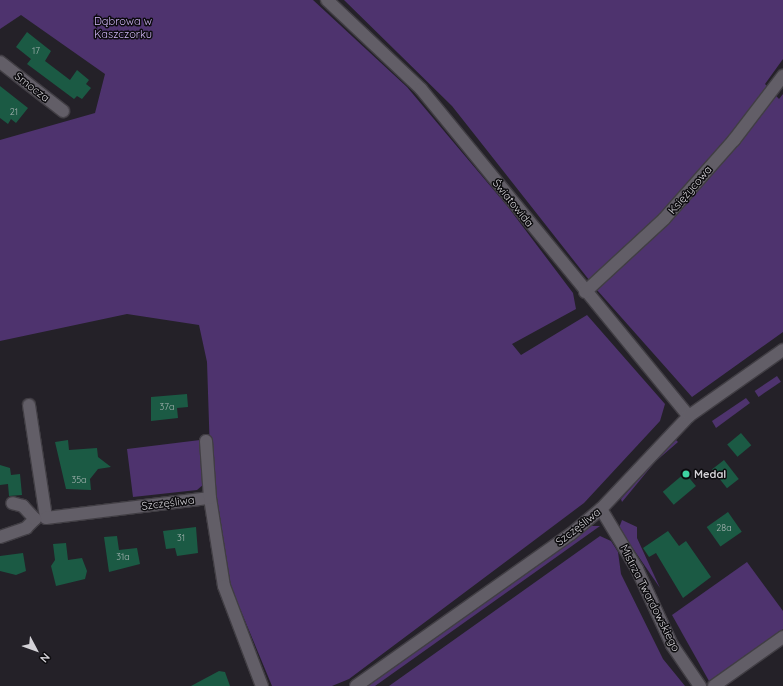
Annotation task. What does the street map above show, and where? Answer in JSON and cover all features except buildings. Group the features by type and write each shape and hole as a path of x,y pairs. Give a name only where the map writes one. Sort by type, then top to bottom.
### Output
{"street":[{"name":"Światowida","path":"327,0 421,89 585,292 689,416"},
{"name":"Smocza","path":"0,62 63,111"},
{"name":"Księżycowa","path":"585,292 664,220 734,140 783,76"},
{"name":"Szczęśliwa","path":"356,686 601,510 689,416 783,350"},
{"path":"29,405 40,519"},
{"path":"206,441 210,498"},
{"name":"Szczęśliwa","path":"40,519 210,498 224,586 262,686"},
{"path":"12,503 24,506 40,519"},
{"name":"Mistrza Twardowskiego","path":"601,510 637,569 672,645 700,686"},
{"path":"0,537 26,528 40,519"},
{"path":"714,686 783,637"}],"green space":[{"name":"Dąbrowa w Kaszczorku","path":"0,0 313,0 407,87 508,207 573,293 576,309 512,344 521,355 587,315 665,404 660,421 584,503 349,679 332,686 272,686 231,587 210,454 207,362 199,325 127,314 0,341 0,140 95,113 105,74 21,15 0,29"},
{"path":"344,0 783,0 783,59 765,84 779,99 783,94 783,332 692,397 597,290 452,106"},
{"path":"777,376 781,382 759,397 755,391"},
{"path":"746,398 750,403 716,428 712,421"},
{"path":"200,440 204,484 197,490 133,497 127,449"},
{"path":"676,440 678,442 655,462 622,502 621,499 673,441"},
{"path":"622,520 637,527 637,538 660,588 619,528"},
{"path":"589,526 600,526 375,686 368,686"},
{"path":"600,536 611,541 618,552 621,574 663,659 685,686 389,686"},
{"path":"747,562 783,611 783,629 709,681 672,615"}],"place":[{"name":"Medal","path":"686,474"}]}
